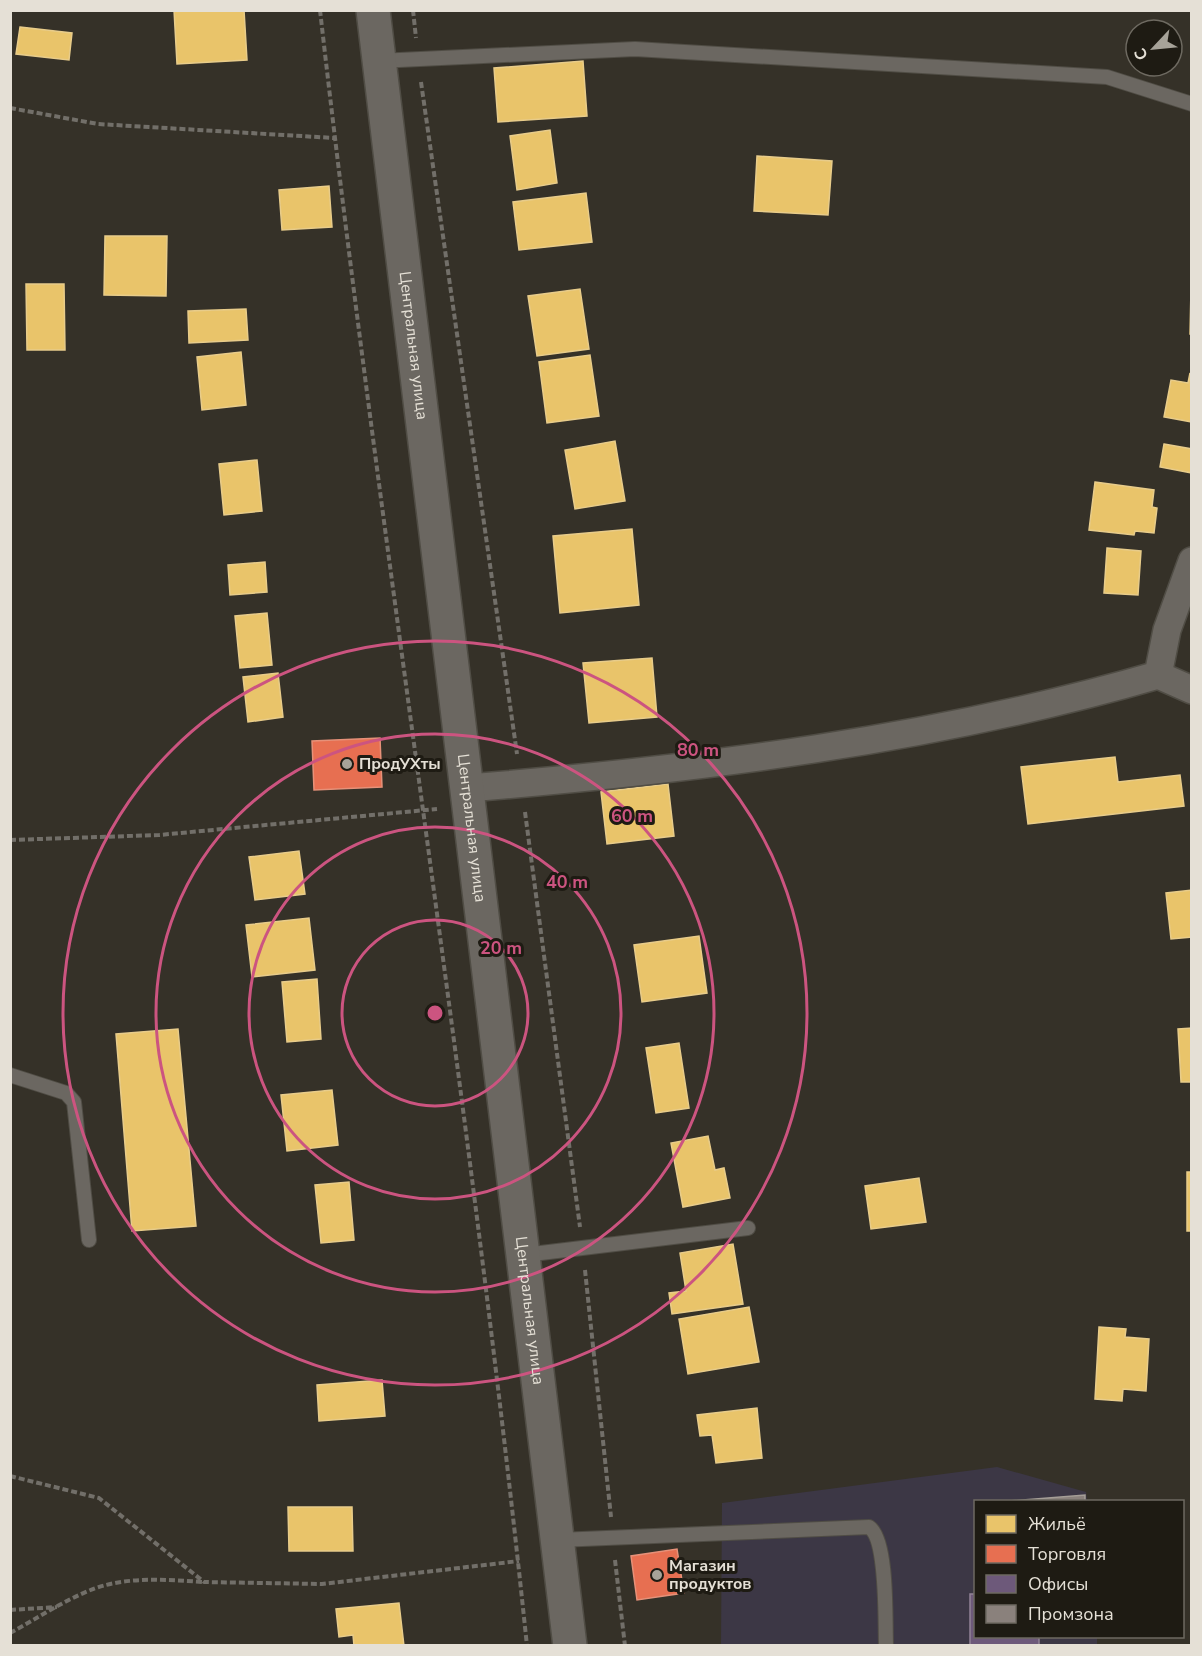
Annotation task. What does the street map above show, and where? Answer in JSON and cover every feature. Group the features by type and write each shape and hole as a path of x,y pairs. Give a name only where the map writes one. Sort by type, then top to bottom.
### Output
{"main road":[{"name":"Центральная улица","path":"373,10 570,1646"}],"street":[{"path":"1158,675 1167,630 1191,561"},
{"path":"469,797 521,784 861,742 1101,691 1158,675 1191,690"}],"lane":[{"path":"378,61 635,49 1107,77 1191,104"},
{"path":"10,1075 66,1093 74,1102 89,1240"},
{"path":"524,1255 748,1228"},
{"path":"558,1540 869,1527 877,1535 882,1555 886,1645"}],"path":[{"path":"320,10 334,138 425,810 528,1646"},
{"path":"413,10 418,59 521,784 580,1228"},
{"path":"10,108 98,124 334,138"},
{"path":"10,840 159,835 425,810 469,797"},
{"path":"584,1264 611,1523"},
{"path":"10,1476 99,1498 204,1582"},
{"path":"615,1558 624,1646"},
{"path":"10,1633 60,1607 72,1598 105,1585 145,1579 322,1584 519,1561"},
{"path":"10,1610 60,1607"}],"shaded area":[{"path":"997,1467 1086,1492 1087,1500 974,1500 974,1638 1097,1638 1097,1645 721,1646 722,1503"}],"building: Жильё":[{"path":"174,10 244,10 247,60 177,64"},
{"path":"20,27 72,33 69,60 16,54"},
{"path":"583,61 587,116 498,122 494,68"},
{"path":"550,130 557,183 517,190 510,136"},
{"path":"757,156 832,161 828,215 754,211"},
{"path":"329,186 332,227 282,230 279,190"},
{"path":"586,193 592,242 519,250 513,202"},
{"path":"105,236 167,236 166,296 104,295"},
{"path":"26,284 64,284 65,350 27,350"},
{"path":"580,289 589,349 537,356 528,296"},
{"path":"1191,289 1192,334 1190,334"},
{"path":"246,309 248,340 189,343 188,311"},
{"path":"241,352 246,405 202,410 197,357"},
{"path":"590,355 599,416 547,423 539,362"},
{"path":"1190,373 1192,422 1164,417 1171,380 1188,383"},
{"path":"615,441 625,501 575,509 565,450"},
{"path":"1164,444 1192,449 1192,473 1160,467"},
{"path":"257,460 262,511 224,515 219,464"},
{"path":"1095,482 1154,490 1152,507 1157,508 1154,533 1135,531 1134,535 1089,530"},
{"path":"632,529 639,605 560,613 553,536"},
{"path":"1107,548 1141,551 1138,595 1104,593"},
{"path":"265,562 267,592 230,595 228,565"},
{"path":"267,613 272,665 240,668 235,616"},
{"path":"652,658 657,717 589,723 583,663"},
{"path":"278,673 283,717 248,722 243,677"},
{"path":"1115,757 1118,782 1180,775 1184,806 1028,824 1021,767"},
{"path":"668,784 674,836 607,844 601,792"},
{"path":"299,851 305,894 255,900 249,857"},
{"path":"1192,890 1192,937 1171,939 1166,893"},
{"path":"309,918 315,970 252,977 246,925"},
{"path":"699,936 707,993 642,1002 634,945"},
{"path":"317,979 321,1039 287,1042 282,982"},
{"path":"1192,1028 1192,1082 1181,1082 1178,1029"},
{"path":"178,1029 196,1226 132,1231 116,1034"},
{"path":"679,1043 689,1108 656,1113 646,1048"},
{"path":"332,1090 338,1145 287,1151 281,1095"},
{"path":"708,1136 715,1170 724,1168 730,1198 683,1207 671,1143"},
{"path":"1187,1172 1192,1172 1192,1231 1187,1231"},
{"path":"919,1178 926,1222 871,1229 865,1186"},
{"path":"349,1182 354,1240 321,1243 315,1185"},
{"path":"733,1244 743,1304 672,1314 669,1293 686,1291 680,1253"},
{"path":"749,1307 759,1362 688,1374 679,1319"},
{"path":"1099,1327 1126,1329 1125,1337 1149,1339 1146,1391 1123,1389 1122,1401 1095,1399"},
{"path":"382,1380 385,1416 319,1421 317,1385"},
{"path":"757,1408 762,1458 716,1463 712,1435 700,1436 697,1415"},
{"path":"288,1507 352,1507 353,1551 289,1551"},
{"path":"399,1603 404,1646 354,1646 353,1635 339,1637 336,1609"}],"building: Торговля":[{"name":"ПродУХты","path":"380,738 382,787 314,790 312,741"},
{"name":"Магазин продуктов","path":"677,1549 684,1593 637,1600 631,1556"}],"building: Офисы":[{"path":"970,1594 974,1594 974,1638 1039,1638 1039,1646 970,1646"}],"building: Промзона":[{"path":"1085,1495 1085,1500 1021,1500"}],"place":[{"name":"ПродУХты","path":"347,764"},
{"name":"Магазин продуктов","path":"657,1575"}]}
